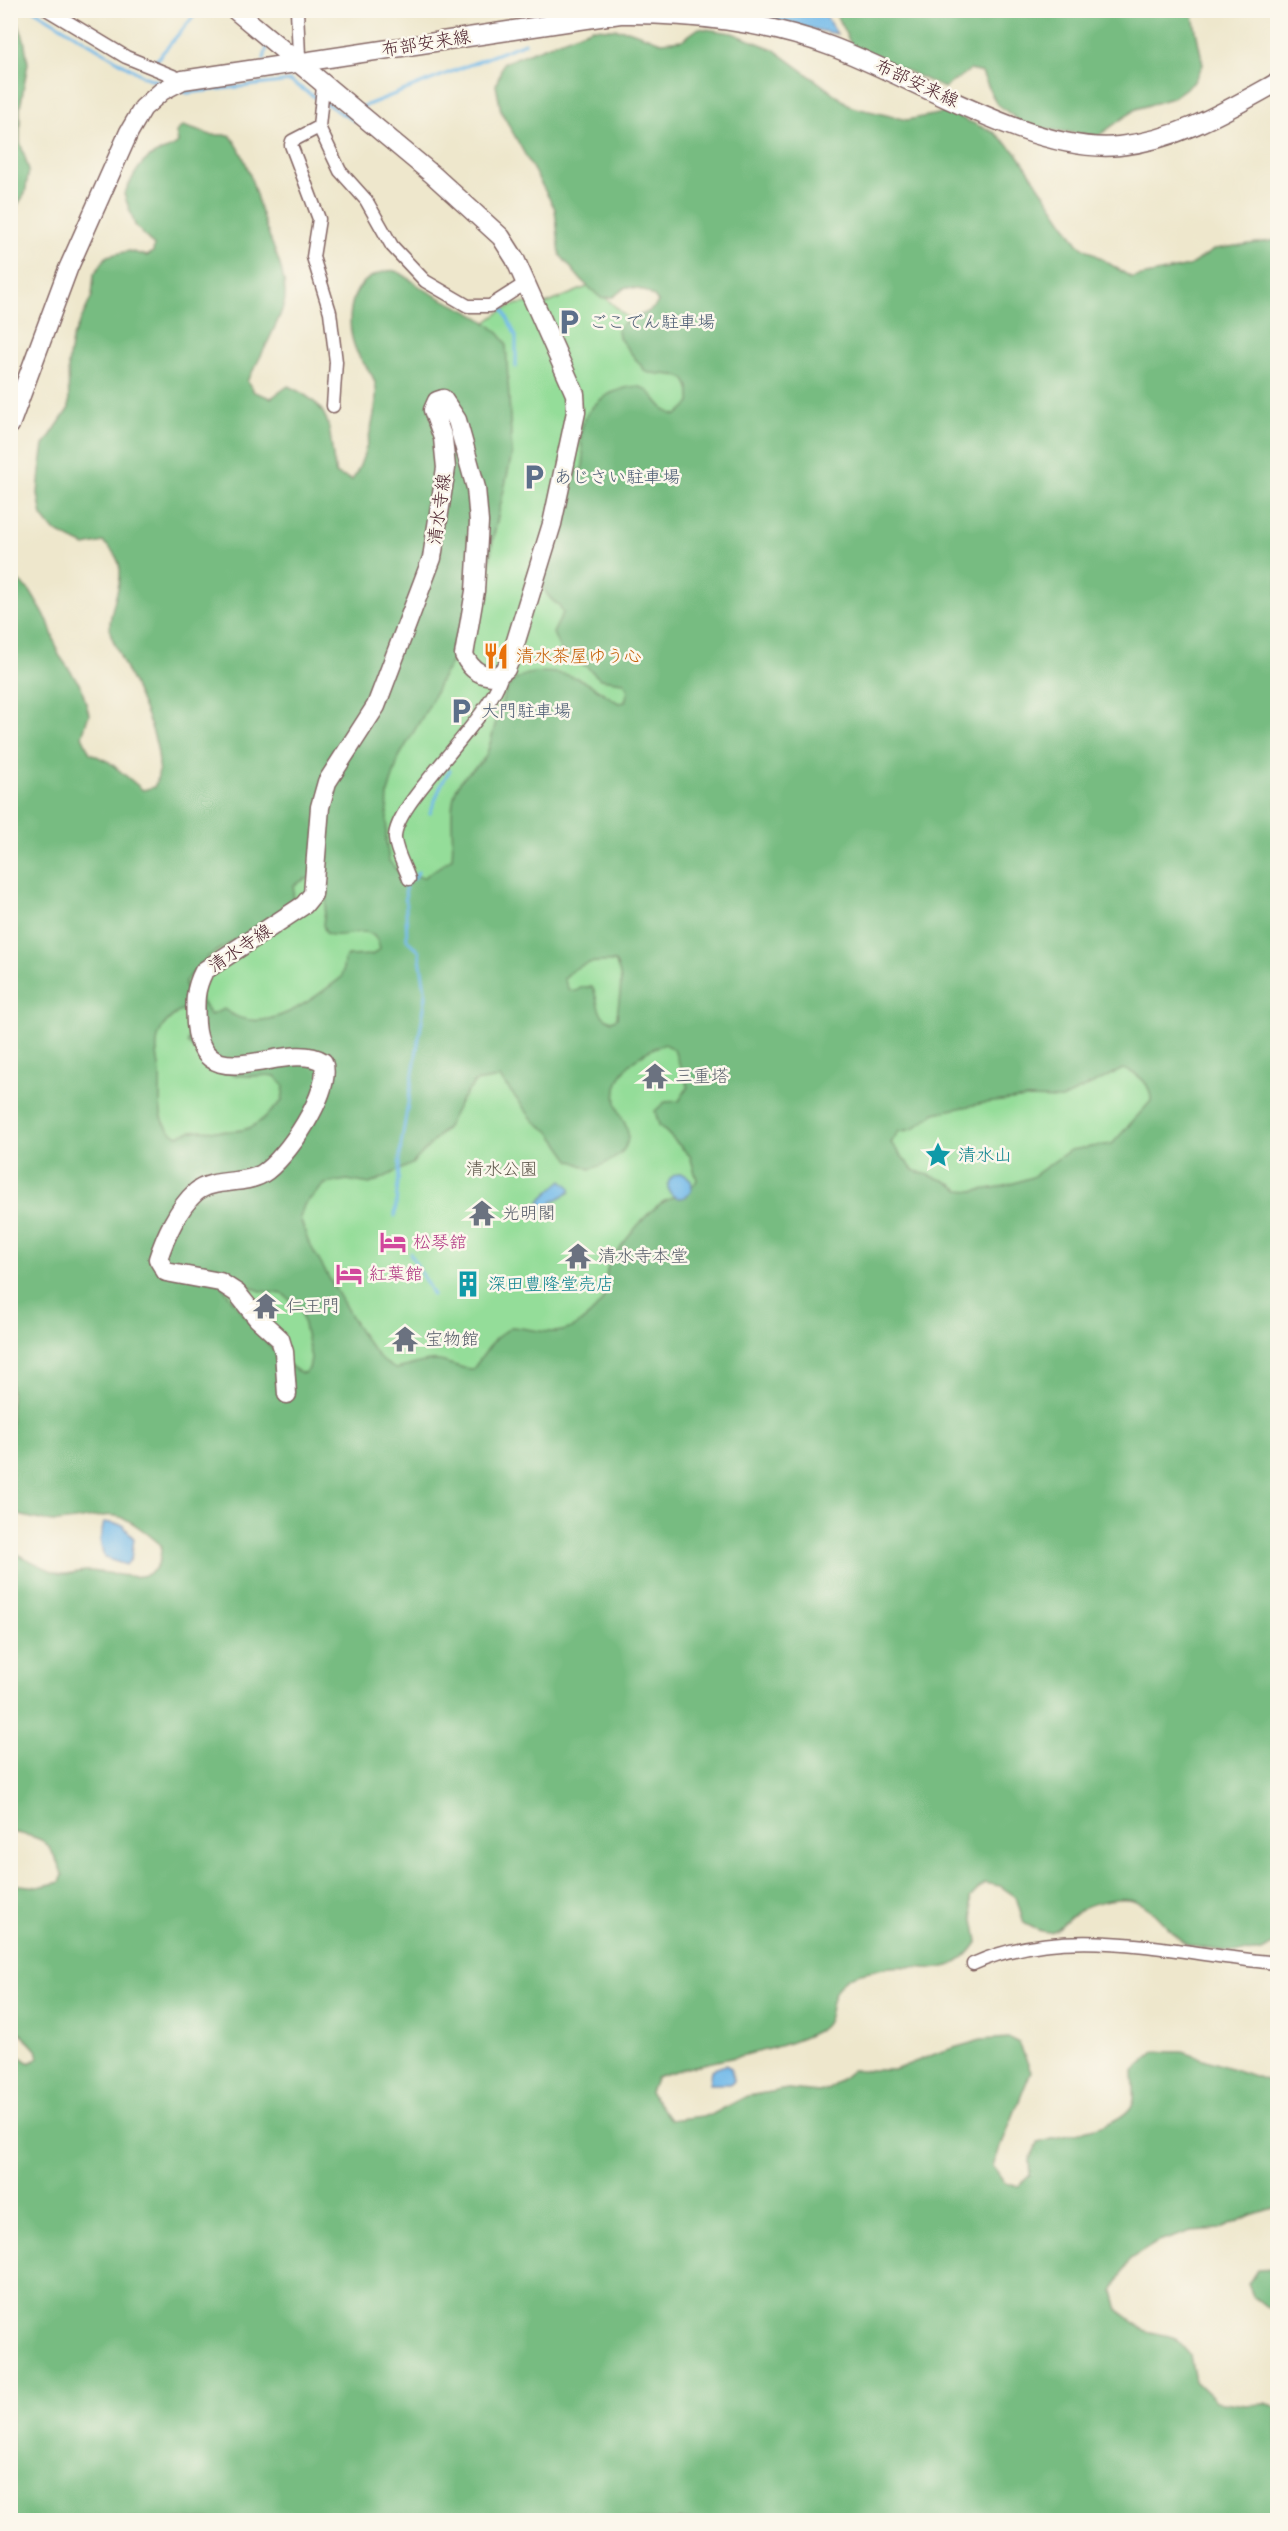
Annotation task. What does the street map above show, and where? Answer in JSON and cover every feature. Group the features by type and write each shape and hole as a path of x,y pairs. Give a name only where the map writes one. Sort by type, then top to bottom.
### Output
{"main road":[{"path":"235,10 323,86 432,174 501,237 515,259 570,378 575,394 576,412 552,524 512,657 502,674"},
{"name":"布部安来線","path":"10,425 68,269 129,132 142,108 162,91 183,80 620,14 670,13 741,24 827,45 1032,133 1052,140 1095,147 1118,146 1166,137 1209,120 1278,82"},
{"name":"清水寺線","path":"287,1394 283,1346 275,1332 257,1318 237,1293 220,1282 166,1272 158,1259 165,1238 195,1193 203,1188 250,1179 264,1173 279,1158 310,1113 325,1083 325,1068 323,1062 308,1056 233,1065 218,1062 202,1048 198,1040 195,987 204,971 304,905 313,894 320,807 327,782 376,706 432,558 446,468 443,438 433,410 437,401 443,399 457,420 476,488 479,522 475,591 464,655 474,670 482,674 497,676 502,674"}],"street":[{"path":"48,10 126,57 183,80"},
{"path":"297,10 299,56 297,63"},
{"path":"323,86 319,127 340,171 366,200 392,246 425,281 468,306 490,306 526,283"},
{"path":"319,127 292,141 291,145 319,219 313,257 330,312 336,362 333,406"},
{"path":"409,879 394,840 396,827 414,798 486,708 498,689 502,674"},
{"path":"973,1964 990,1956 1038,1945 1078,1943 1149,1945 1239,1960 1278,1963"}],"green space":[{"path":"13,10 24,39 28,63 20,108 20,142 29,170 25,194 11,214 10,11"},
{"path":"834,11 1192,11 1203,65 1193,83 1172,98 1136,109 1098,136 1027,127 996,103 982,73 970,70 944,88 852,46"},
{"path":"593,28 628,30 661,42 682,40 699,28 732,33 773,49 852,107 907,120 948,112 995,133 1017,153 1078,244 1132,278 1189,266 1215,249 1277,240 1278,1847 1273,1850 1274,1871 1277,1876 1277,1941 1264,1950 1255,1952 1223,1951 1191,1945 1178,1937 1151,1910 1136,1901 1127,1899 1095,1903 1078,1911 1055,1930 1043,1932 1024,1923 1016,1897 1000,1886 984,1883 970,1898 978,1941 967,1955 955,1964 931,1968 890,1967 851,1976 839,1986 832,2000 828,2020 819,2030 761,2051 656,2077 650,2092 670,2120 711,2115 747,2096 788,2089 819,2092 829,2089 852,2070 894,2070 943,2051 981,2040 1009,2038 1019,2043 1031,2071 993,2166 1005,2183 1019,2186 1030,2175 1029,2161 1038,2143 1107,2124 1129,2110 1134,2100 1133,2071 1155,2052 1183,2052 1277,2084 1277,2207 1251,2215 1221,2229 1191,2231 1156,2243 1130,2259 1113,2291 1118,2310 1146,2331 1174,2337 1190,2355 1195,2381 1216,2401 1246,2405 1266,2404 1277,2408 1277,2520 11,2520 11,2051 30,2063 39,2058 36,2050 11,2022 11,1884 38,1887 60,1882 63,1875 50,1848 45,1843 40,1839 11,1832 11,1551 61,1574 85,1571 137,1576 147,1575 154,1570 159,1560 161,1545 132,1522 121,1517 102,1516 56,1522 11,1513 10,574 30,591 48,621 59,655 81,686 89,714 82,736 90,753 109,762 143,790 154,787 158,773 155,738 110,631 110,619 119,585 119,563 114,553 103,542 85,546 54,531 42,516 38,494 40,471 44,445 69,408 68,364 72,339 92,296 94,274 107,256 129,251 147,256 153,252 154,246 135,225 124,194 134,176 151,156 178,143 176,132 183,126 211,135 230,135 247,166 281,269 285,288 284,305 280,315 247,381 254,392 271,398 288,386 315,403 327,421 336,474 352,480 357,473 372,422 376,397 375,383 355,347 350,325 352,303 356,293 371,277 386,271 397,271 430,293 488,324 506,343 512,454 493,539 486,589 471,633 442,677 430,704 399,757 388,793 386,841 389,861 401,875 424,877 452,858 452,809 456,791 463,778 478,765 487,753 504,696 513,682 520,677 546,672 571,676 590,684 619,703 625,702 628,690 624,682 600,679 586,666 573,660 560,649 553,633 563,613 559,605 547,594 539,579 564,485 572,474 582,469 584,459 581,433 582,425 589,412 605,396 635,386 645,389 663,408 677,415 690,403 690,391 687,383 678,376 646,372 619,338 618,329 628,321 650,311 658,302 655,298 644,291 626,287 613,297 601,298 582,281 560,255 555,209 501,111 496,85 503,63","holes":["320,877 329,884 323,925 326,933 341,935 365,932 376,939 380,949 372,955 348,956 344,960 342,977 301,1006 285,1014 270,1019 254,1020 239,1018 224,1009 210,1015 199,997 185,988 185,981 209,956 284,909 293,898 294,885 305,879","615,962 620,976 617,1018 612,1021 602,1015 592,987 582,987 576,991 569,990 564,979 580,966","183,1009 198,1015 190,1032 188,1043 221,1070 237,1075 275,1076 284,1086 282,1101 267,1116 249,1128 231,1131 186,1132 178,1136 170,1131 160,1108 160,1073 157,1056 159,1034 169,1020","665,1044 674,1050 688,1087 679,1101 665,1102 655,1111 659,1125 690,1156 697,1180 686,1191 656,1207 630,1235 610,1262 604,1296 595,1310 580,1323 564,1331 549,1332 511,1327 495,1339 473,1369 434,1361 395,1369 380,1359 360,1332 308,1241 300,1218 304,1205 325,1184 347,1180 370,1184 412,1164 447,1127 460,1102 475,1082 500,1078 534,1121 551,1133 570,1160 590,1169 603,1164 616,1158 625,1148 627,1141 627,1130 616,1103 618,1082 629,1065 646,1052","1123,1069 1143,1080 1149,1089 1151,1101 1112,1144 1070,1150 1032,1177 1005,1186 974,1191 960,1190 946,1181 913,1170 891,1143 898,1132 913,1129 935,1113 984,1103 1027,1098 1062,1099","231,1280 261,1291 283,1294 301,1310 311,1358 309,1369 304,1373 296,1370 261,1336 223,1287"]},
{"name":"清水公園","path":"592,285 634,324 683,353 1048,1050 1153,1073 1159,1125 640,1737 112,1199 108,1066 475,331 498,313 513,305 522,303 541,306"},
{"path":"1277,2269 1277,2307 1268,2308 1253,2296 1248,2284 1257,2270"}],"water":[{"path":"770,11 825,11 826,17 837,34 768,20"},
{"path":"680,1174 689,1177 692,1186 689,1195 680,1198 671,1195 668,1186 671,1177"},
{"path":"562,1180 570,1187 570,1192 552,1202 548,1216 539,1201"},
{"path":"104,1522 123,1525 134,1539 131,1559 126,1565 104,1558 100,1540"},
{"path":"725,2065 731,2068 734,2081 731,2084 709,2084 711,2070"}],"waterway":[{"path":"34,10 143,76 161,83"},
{"path":"153,64 199,10"},
{"path":"224,10 230,15"},
{"path":"533,13 548,10"},
{"path":"753,10 769,12"},
{"path":"362,107 525,43"},
{"path":"264,59 267,47"},
{"path":"178,89 187,93 290,81 318,99"},
{"path":"324,102 342,114 347,112"},
{"path":"343,114 355,121"},
{"path":"504,303 502,307 516,336 516,367"},
{"path":"430,813 450,770"},
{"path":"414,879 418,872"},
{"path":"395,1216 401,1145 426,996 419,951 407,940 405,884 408,882"},
{"path":"410,1253 433,1295"}],"place":[{"name":"ごこでん駐車場","path":"569,322"},
{"name":"あじさい駐車場","path":"534,477"},
{"name":"清水茶屋ゆう心","path":"496,656"},
{"name":"大門駐車場","path":"461,711"},
{"name":"三重塔","path":"655,1076"},
{"name":"清水山","path":"938,1155"},
{"name":"光明閣","path":"482,1213"},
{"name":"松琴舘","path":"393,1242"},
{"name":"清水寺本堂","path":"578,1256"},
{"name":"紅葉館","path":"349,1274"},
{"name":"深田豊隆堂売店","path":"468,1284"},
{"name":"仁王門","path":"266,1306"},
{"name":"宝物館","path":"405,1339"}]}
